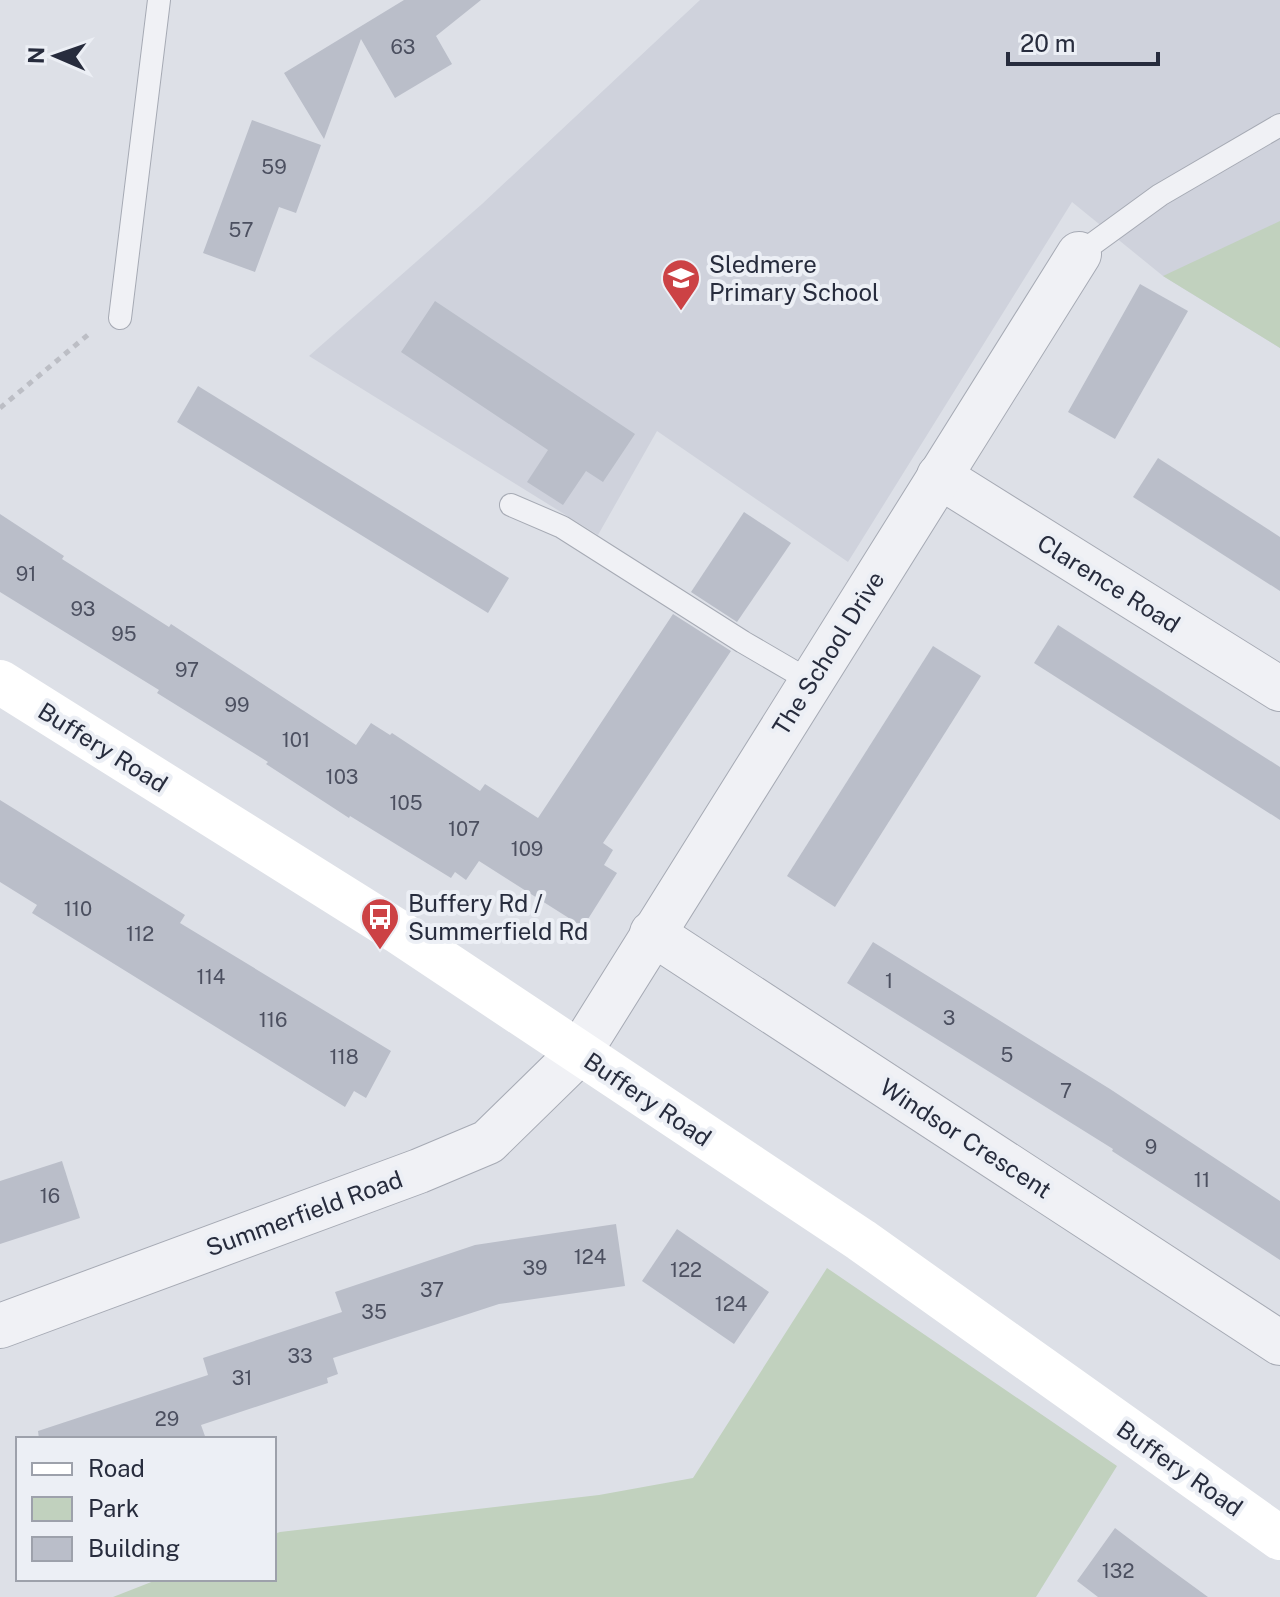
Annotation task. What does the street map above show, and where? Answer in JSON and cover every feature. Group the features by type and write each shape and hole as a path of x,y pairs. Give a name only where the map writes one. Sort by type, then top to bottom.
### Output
{"street":[{"name":"The School Drive","path":"579,1053 1079,254"},
{"name":"Clarence Road","path":"939,476 1280,689"},
{"name":"Buffery Road","path":"0,682 397,931 861,1240 1280,1538"},
{"name":"Windsor Crescent","path":"652,933 1280,1343"},
{"name":"Summerfield Road","path":"0,1326 405,1176 488,1142 579,1053"}],"lane":[{"path":"121,310 159,0"},
{"path":"1079,254 1160,195 1280,125"},
{"path":"511,505 562,527 810,681"}],"path":[{"path":"0,408 121,310"}],"shaded area":[{"name":"Sledmere Primary School","path":"700,0 1280,0 1280,348 1163,276 1072,202 848,562 657,431 598,535 309,356 482,204"}],"green space":[{"path":"1280,221 1280,348 1163,276"},
{"path":"827,1268 1117,1466 1036,1597 113,1597 154,1581 276,1581 276,1533 280,1532 599,1495 693,1478"}],"building":[{"path":"404,0 481,0 436,36 452,64 395,98 361,39 324,139 284,73"},
{"path":"252,120 321,145 296,213 279,207 255,272 203,253"},
{"path":"1140,284 1188,311 1115,439 1068,412"},
{"path":"435,301 635,434 603,482 586,471 563,505 527,482 548,450 401,352"},
{"path":"198,386 509,578 488,613 177,422"},
{"path":"1158,458 1280,537 1280,591 1133,497"},
{"path":"744,512 791,543 737,622 691,592"},
{"path":"0,514 64,556 62,559 169,627 171,624 356,745 371,723 390,735 392,733 480,791 485,784 538,818 673,614 731,651 603,843 613,850 604,865 617,873 583,927 479,861 466,880 455,872 451,878 349,818 266,764 268,762 157,693 159,690 0,592"},
{"path":"1058,625 1280,767 1280,820 1034,663"},
{"path":"933,646 981,676 835,907 787,876"},
{"path":"0,800 185,915 180,923 391,1051 366,1098 354,1091 345,1107 32,913 37,905 0,882"},
{"path":"873,942 1110,1089 1280,1201 1280,1260 1113,1149 847,983"},
{"path":"62,1161 80,1218 0,1244 0,1181"},
{"path":"616,1224 625,1286 499,1304 333,1358 338,1374 327,1378 328,1383 201,1425 205,1437 39,1437 38,1431 208,1375 203,1358 342,1312 335,1292 475,1245"},
{"path":"677,1229 769,1292 734,1344 642,1281"},
{"path":"1115,1528 1208,1597 1098,1597 1077,1581"}],"place":[{"name":"Sledmere Primary School","path":"681,312"},
{"name":"Buffery Rd / Summerfield Rd","path":"380,951"}]}
